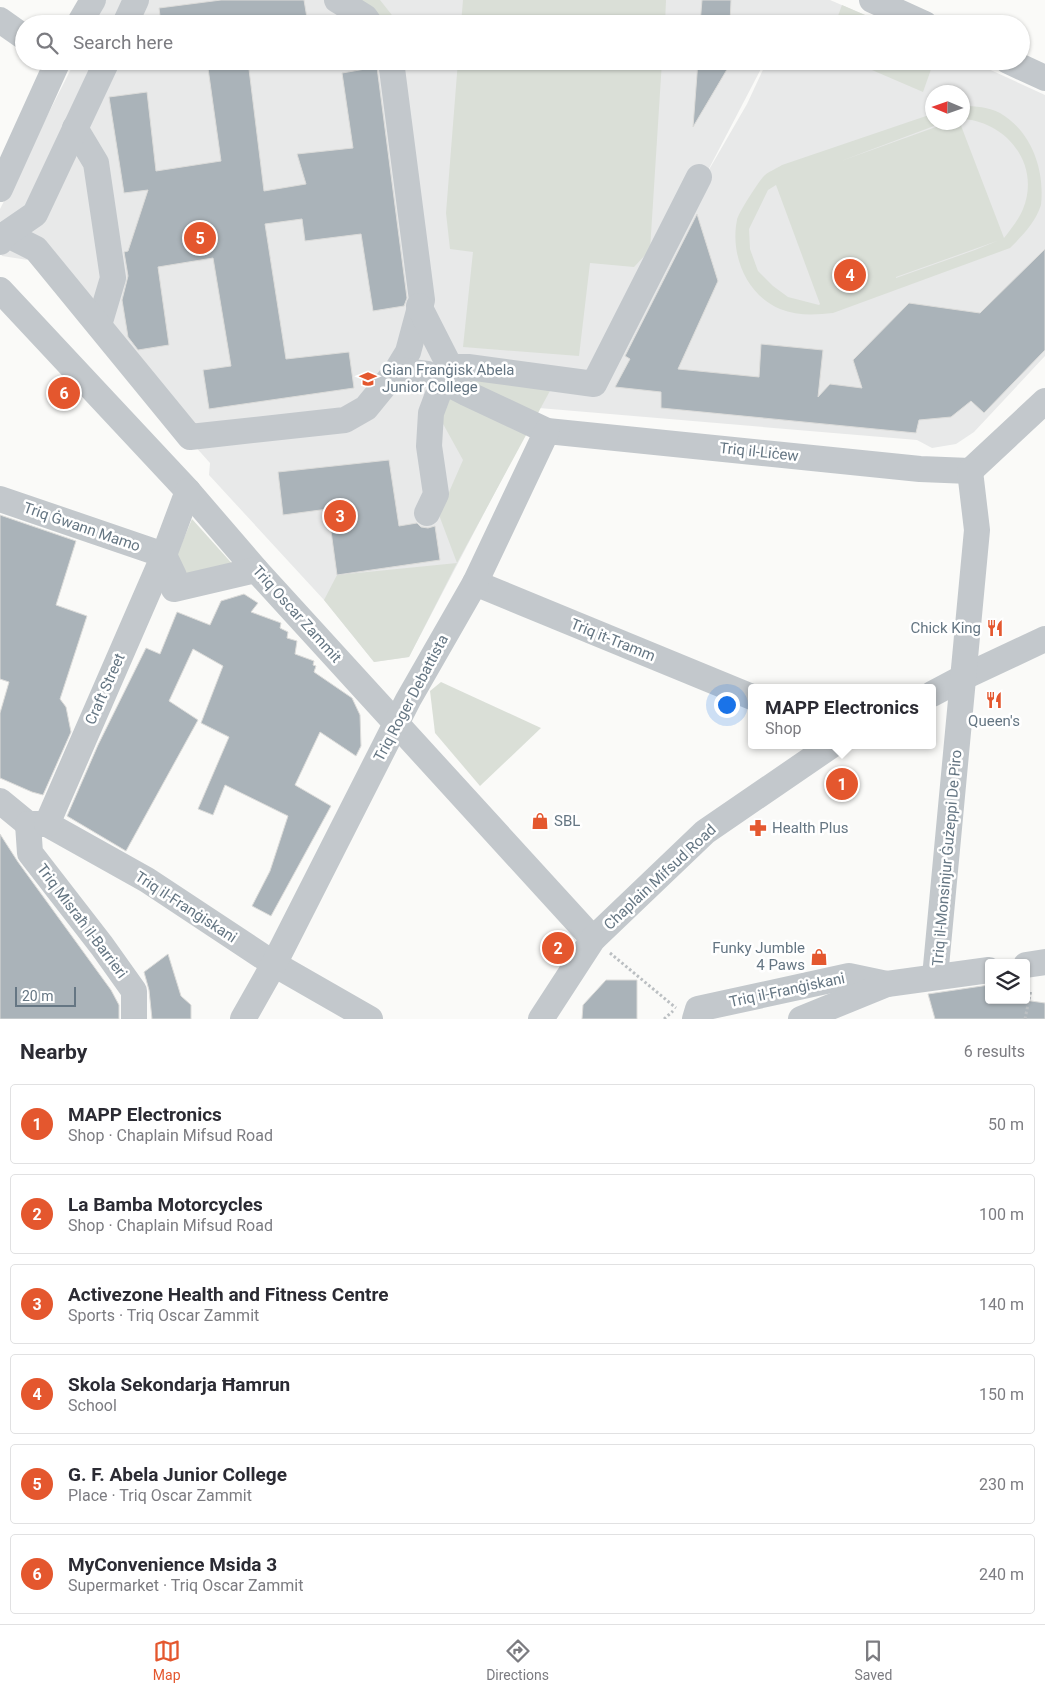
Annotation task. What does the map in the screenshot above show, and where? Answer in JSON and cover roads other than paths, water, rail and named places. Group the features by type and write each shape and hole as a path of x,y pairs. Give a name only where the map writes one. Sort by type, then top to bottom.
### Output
{"street":[{"path":"84,15 93,0"},
{"path":"129,15 136,0"},
{"path":"337,0 362,15"},
{"path":"872,0 905,15"},
{"path":"0,20 15,31"},
{"path":"0,189 53,70"},
{"path":"3,238 35,214 103,70"},
{"path":"3,238 36,249 190,436 345,420 366,408 397,370 408,352 422,300 392,70"},
{"path":"1028,70 1045,78"},
{"path":"75,128 96,163 113,278 99,326"},
{"path":"397,370 427,374 447,374 468,367 594,384 699,176"},
{"name":"Triq Oscar Zammit","path":"0,290 188,491 256,570 593,939"},
{"path":"419,306 447,374 431,413 429,446 436,494 427,513"},
{"name":"Triq il-Liċew","path":"447,374 466,393 547,431 920,469 970,471"},
{"path":"970,471 1045,401"},
{"name":"Triq Roger Debattista","path":"274,964 396,723 475,583 547,431"},
{"name":"Triq il-Monsinjur Ġużeppi De Piro","path":"936,977 977,530 970,471"},
{"name":"Craft Street","path":"38,824 164,555 188,491"},
{"name":"Triq Ġwann Mamo","path":"0,499 164,555"},
{"path":"164,555 174,576 174,589 256,570"},
{"name":"Triq it-Tramm","path":"475,583 748,696"},
{"path":"936,692 1045,639"},
{"name":"Chaplain Mifsud Road","path":"541,1019 593,939 705,832 827,749"},
{"name":"Triq il-Franġiskani","path":"0,801 38,824 147,880 274,964 370,1019"},
{"name":"Triq Misraħ il-Barrieri","path":"38,824 30,853 102,946 134,992 134,1019"},
{"path":"1030,964 1045,962"},
{"path":"243,1019 274,964"},
{"name":"Triq il-Franġiskani","path":"801,1019 887,984 985,971"},
{"name":"Triq il-Franġiskani","path":"686,1014 698,1009 849,976 887,984"}],"place":[{"name":"G. F. Abela Junior College","path":"200,238"},
{"name":"Skola Sekondarja Ħamrun","path":"850,275"},
{"name":"Gian Franġisk Abela Junior College","path":"368,379"},
{"name":"MyConvenience Msida 3","path":"64,393"},
{"name":"Activezone Health and Fitness Centre","path":"340,516"},
{"name":"Chick King","path":"995,628"},
{"name":"Queen's","path":"994,700"},
{"name":"MAPP Electronics","path":"842,784"},
{"name":"SBL","path":"540,821"},
{"name":"Health Plus","path":"758,828"},
{"name":"La Bamba Motorcycles","path":"558,948"},
{"name":"Funky Jumble 4 Paws","path":"819,957"}]}
